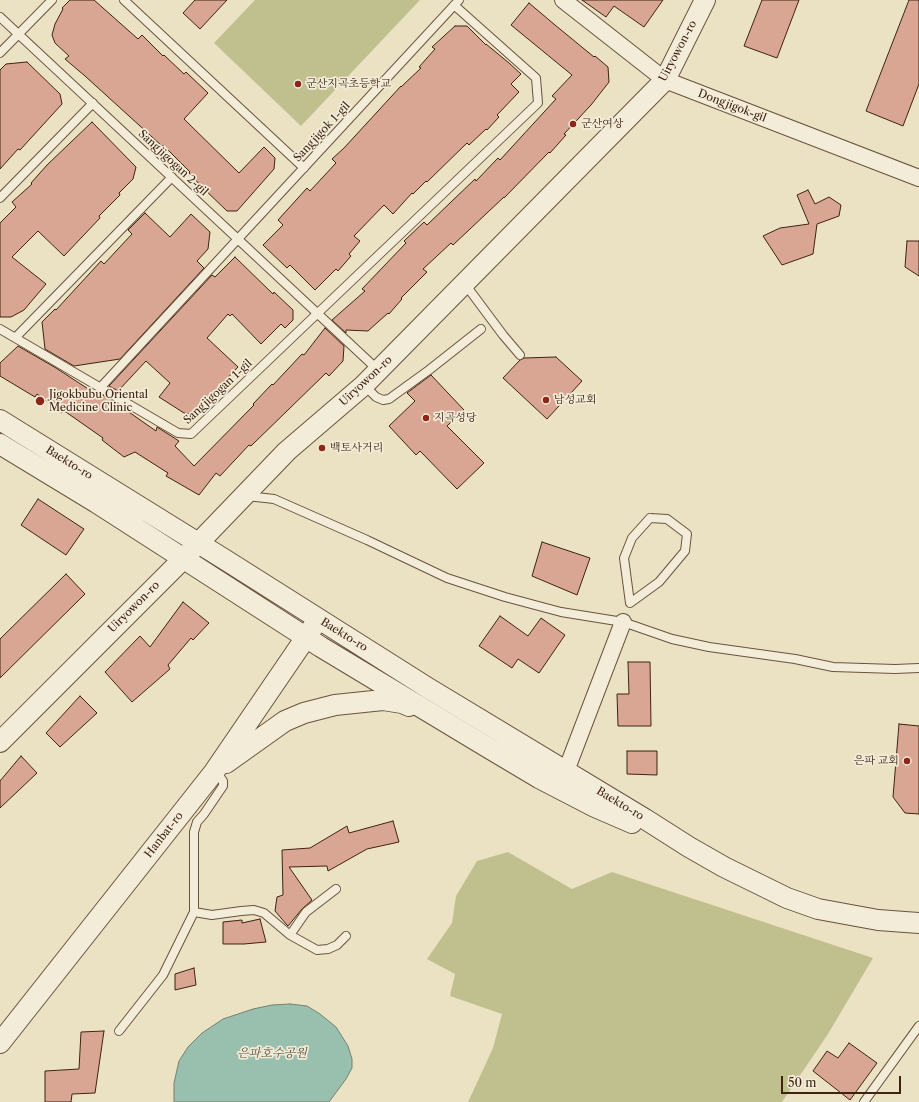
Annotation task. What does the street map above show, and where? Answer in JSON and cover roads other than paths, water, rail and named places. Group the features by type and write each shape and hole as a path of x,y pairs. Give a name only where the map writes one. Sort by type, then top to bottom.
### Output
{"street":[{"name":"Dongjigok-gil","path":"563,0 665,80 919,178"},
{"name":"Uiryowon-ro","path":"0,742 199,543 287,451 364,385 665,80 705,0"},
{"name":"Baekto-ro","path":"0,420 199,543 428,688 561,779"},
{"name":"Baekto-ro","path":"0,444 97,503 306,637 436,716 561,779 753,882 787,898 818,909 878,920 919,923"},
{"name":"Hanbat-ro","path":"0,1044 214,772 318,618"},
{"path":"561,779 623,622"},
{"path":"214,772 285,721 304,713 335,705 383,700 402,703 436,716"}],"lane":[{"path":"0,53 52,0"},
{"path":"124,0 304,168"},
{"name":"Sangjigok 1-gil","path":"238,239 457,3 536,78 538,103 318,313"},
{"name":"Sangjigogan 2-gil","path":"0,17 378,370"},
{"path":"2,196 93,103"},
{"path":"15,338 172,177"},
{"path":"100,388 238,239"},
{"path":"465,284 503,335 520,354"},
{"name":"Sangjigogan 1-gil","path":"0,329 178,433 191,434 318,313"},
{"path":"364,385 376,397 383,400 389,399 429,370 481,328"},
{"path":"244,495 274,499 367,540 447,578 505,597 561,612 623,622 672,638 709,647 794,659 833,667 896,670 919,668"},
{"path":"650,518 668,519 687,534 685,551 659,582 630,603 624,558 632,538 650,518"},
{"path":"119,1031 163,975 194,912 194,832 197,822 223,786 224,781 214,772"},
{"path":"290,935 306,912 336,889"},
{"path":"194,912 212,915 254,910 264,913 290,935 317,950 328,949 337,945 346,936"},
{"path":"864,1102 919,1026"}],"water":[{"name":"은파호수공원","path":"290,1004 307,1006 320,1014 336,1027 348,1046 352,1059 352,1068 329,1102 174,1102 174,1083 179,1061 188,1047 202,1033 223,1019 253,1009 272,1005"}],"place":[{"name":"군산지곡초등학교","path":"298,84"},
{"name":"군산여상","path":"573,124"},
{"name":"남성교회","path":"546,400"},
{"name":"Jigokbubu Oriental Medicine Clinic","path":"40,401"},
{"name":"지곡성당","path":"426,418"},
{"name":"백토사거리","path":"322,448"},
{"name":"은파 교회","path":"907,761"}]}
